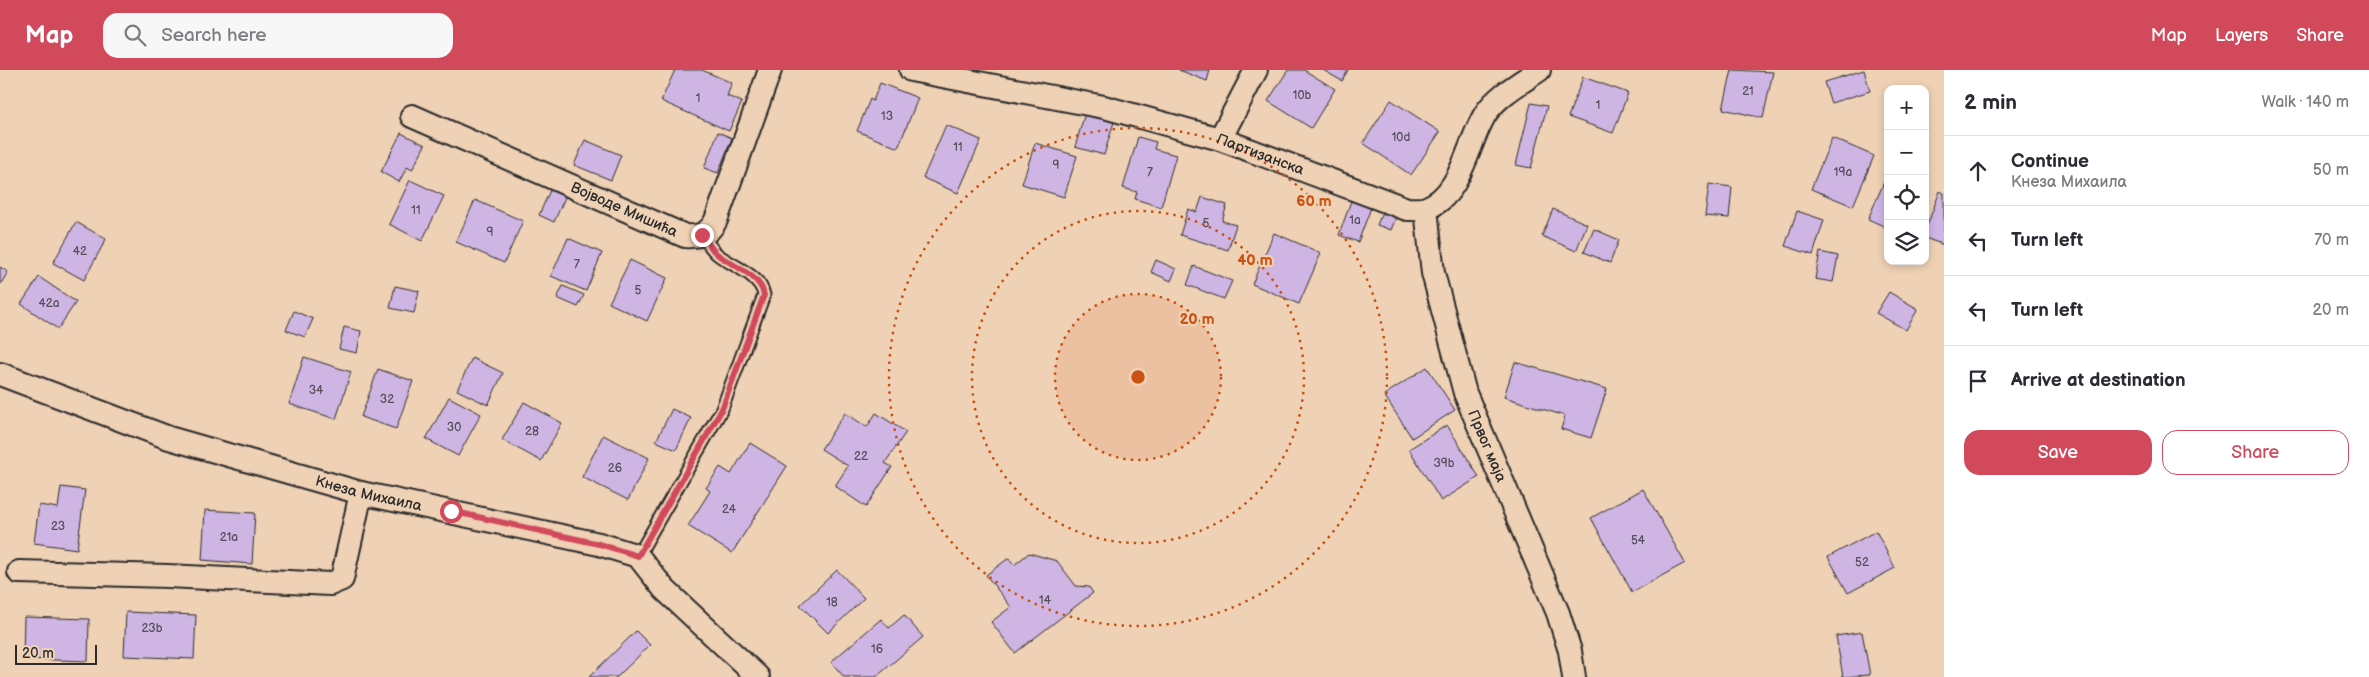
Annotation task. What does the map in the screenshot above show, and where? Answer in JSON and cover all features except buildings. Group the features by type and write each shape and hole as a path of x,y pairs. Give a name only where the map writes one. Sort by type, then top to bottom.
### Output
{"street":[{"path":"702,235 712,228 716,220 770,70"},
{"name":"Партизанска","path":"912,70 1104,108 1220,139 1407,209 1426,209"},
{"path":"1220,139 1256,70"},
{"path":"1426,209 1443,197 1457,177 1486,112 1502,96 1539,70"},
{"name":"Војводе Мишића","path":"412,116 685,236 702,235"},
{"name":"Првог маја","path":"1426,209 1433,273 1466,393 1558,613 1570,651 1574,677"},
{"name":"Кнеза Михаила","path":"0,374 169,438 361,493 580,540 638,556"},
{"path":"20,572 168,576 330,584 342,579 361,493"},
{"path":"638,556 664,589 758,677"}],"lane":[{"path":"638,556 722,409 764,295 762,285 753,277 715,253 702,235"}],"route":[{"path":"451,511 599,544 638,556 722,409 764,295 762,285 753,277 734,267 715,253 702,235"}]}
